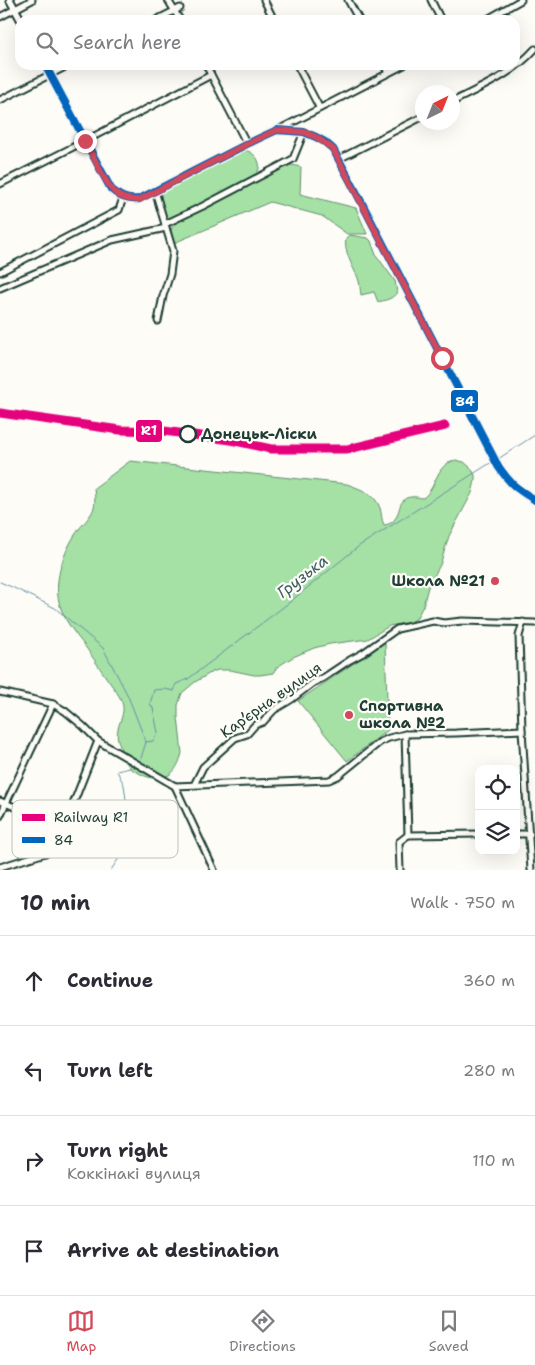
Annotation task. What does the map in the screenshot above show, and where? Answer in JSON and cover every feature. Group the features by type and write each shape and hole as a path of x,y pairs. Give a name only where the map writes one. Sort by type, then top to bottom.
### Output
{"street":[{"path":"10,0 18,15"},
{"path":"0,17 32,0"},
{"path":"168,0 176,15"},
{"path":"264,0 272,15"},
{"path":"348,0 356,15"},
{"path":"431,0 438,15"},
{"path":"495,15 521,0"},
{"path":"165,15 180,8"},
{"path":"520,63 535,49"},
{"path":"47,70 111,190 123,198 131,200 139,200 394,70"},
{"path":"0,100 60,70"},
{"path":"208,70 247,144"},
{"path":"300,70 319,107"},
{"path":"460,98 511,70"},
{"path":"0,184 211,75"},
{"path":"339,159 415,121"},
{"path":"277,130 304,132 325,142 333,149 498,466 508,481 535,500"},
{"path":"0,288 112,240 165,226 293,159 304,132"},
{"path":"155,192 172,251 170,274 158,321"},
{"path":"0,272 118,210 123,198"},
{"name":"Кар’єрна вулиця","path":"194,785 203,767 235,738 247,734 255,725 263,722 274,710 397,629 433,621 444,623 462,621 523,622"},
{"path":"531,870 522,730 519,636 523,622 535,623"},
{"path":"0,692 53,704 65,711 98,741 175,786 329,780 338,776 380,742 389,738 405,734 522,730"},
{"path":"0,816 3,802 53,704"},
{"path":"405,734 408,835"},
{"path":"75,800 98,741"},
{"path":"175,786 214,870"},
{"path":"400,870 399,842 408,835 475,834"},
{"path":"520,834 530,834"},
{"path":"0,866 31,858"},
{"path":"13,870 14,863"}],"green space":[{"path":"242,150 251,152 257,158 259,166 256,174 177,216 169,218 164,215 160,200 162,192"},
{"path":"286,166 301,167 300,194 356,208 367,234 347,234 322,216 270,202 174,243 171,232 176,221"},
{"path":"349,235 368,238 371,241 376,255 395,281 397,292 389,299 378,302 374,292 361,295 359,280 349,258 345,243"},
{"path":"456,460 464,462 475,475 472,493 449,536 440,565 428,587 423,606 416,619 389,626 368,639 314,648 293,657 277,667 273,673 254,675 230,670 212,672 195,682 182,693 178,705 178,717 182,753 174,771 165,777 152,778 130,768 121,750 117,736 123,711 122,701 69,625 62,612 58,597 58,579 62,561 74,536 93,511 95,501 94,488 130,461 347,484 366,492 375,499 380,508 384,525 394,520 402,502 406,498 423,498 444,466"},
{"name":"Спортивна школа №2","path":"385,642 388,730 347,761 298,701"}],"waterway":[{"name":"Грузька","path":"498,459 535,435"},
{"name":"Грузька","path":"141,758 146,742 153,741 158,733 153,708 150,704 154,690 165,689 174,691 176,684 188,679 286,605 359,546 492,462"},
{"path":"0,582 55,608 103,648 128,696 146,742"},
{"name":"Грузька","path":"126,800 124,785 117,771 130,768"},
{"name":"Грузька","path":"111,870 119,858"}],"rail line":[{"name":"R1","path":"0,413 120,430 164,431 231,440 271,449 348,449 445,426"}],"transit line":[{"name":"84","path":"48,70 111,189 127,198 139,199 277,130 304,132 325,142 333,149 498,466 514,486 535,500"}],"place":[{"name":"Донецьк-Ліски","path":"188,434"},
{"name":"Школа №21","path":"495,581"},
{"name":"Спортивна школа №2","path":"349,715"}],"route":[{"path":"85,141 111,190 123,198 131,200 139,200 277,130 304,132 325,142 333,149 351,182 442,358"}]}
